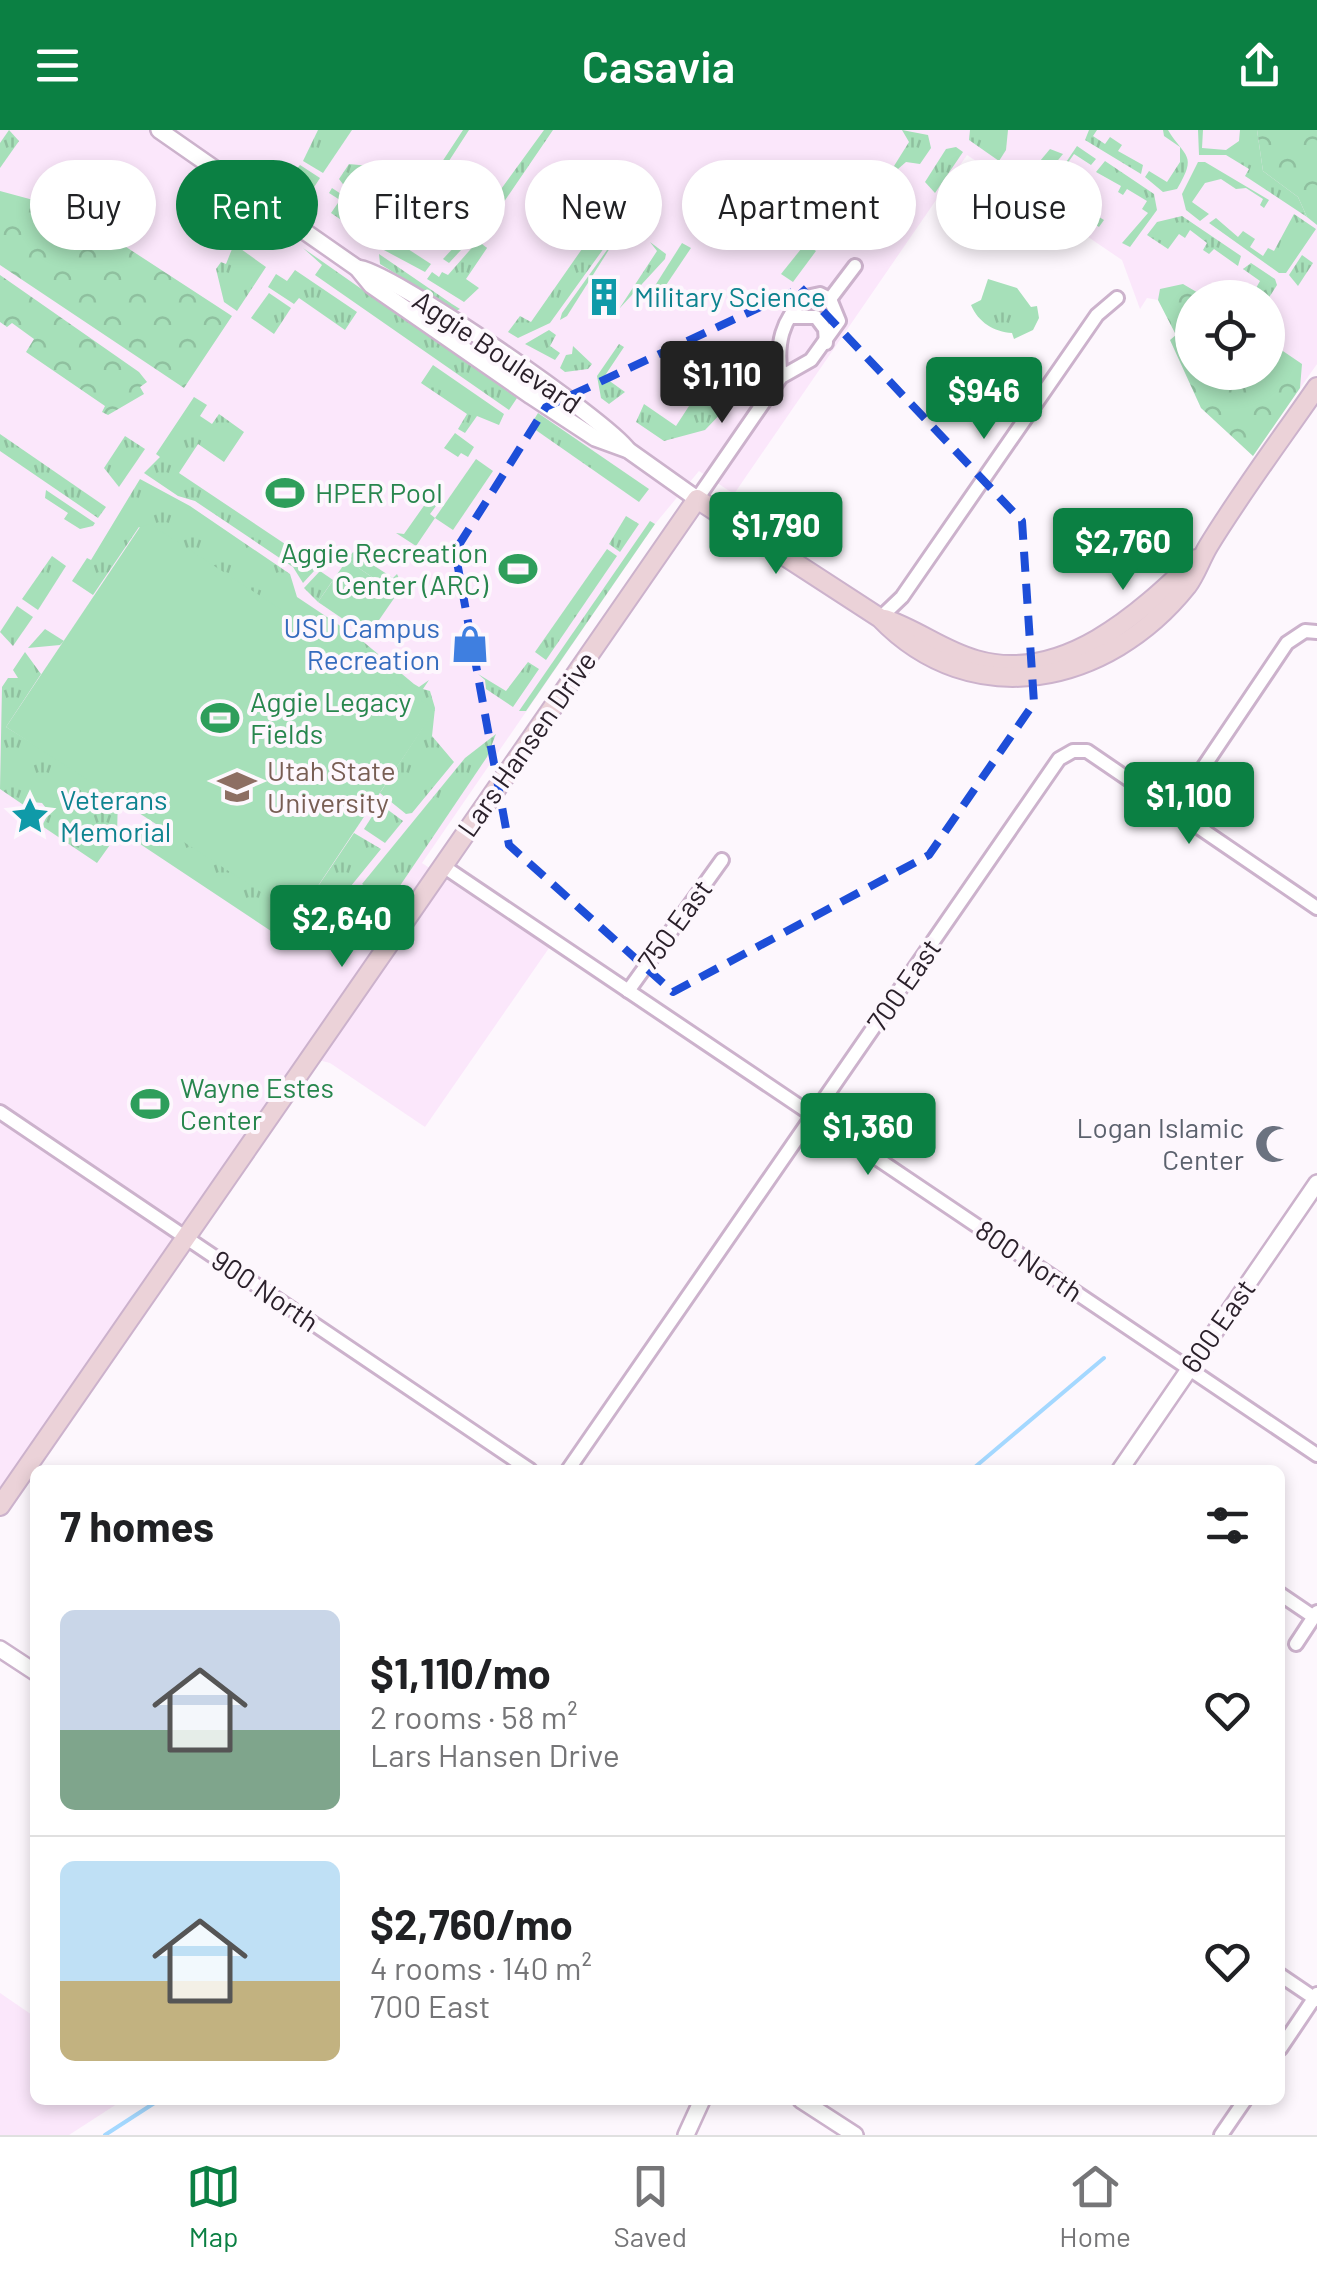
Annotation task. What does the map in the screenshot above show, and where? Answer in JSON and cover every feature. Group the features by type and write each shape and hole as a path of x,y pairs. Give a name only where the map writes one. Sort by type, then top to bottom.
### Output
{"main road":[{"path":"697,499 880,618 979,661 1053,667 1116,628 1208,546 1317,386"},
{"name":"Lars Hansen Drive","path":"0,1506 697,499"}],"street":[{"name":"Aggie Boulevard","path":"158,130 357,268 371,286 595,438 628,450 697,499"},
{"path":"830,298 855,266"},
{"path":"781,376 777,353 782,330 806,296 820,294 830,298 839,320 826,343"},
{"path":"880,618 902,597 1098,315 1118,298"},
{"path":"790,317 816,317 825,328 826,343"},
{"name":"Lars Hansen Drive","path":"697,499 781,376 811,360 826,343"},
{"path":"1317,632 1306,631 1288,643 1174,811 1317,908"},
{"name":"700 East","path":"571,1465 1059,759 1073,751 1086,751 1174,811"},
{"name":"750 East","path":"628,991 722,860"},
{"name":"800 North","path":"442,866 1317,1454"},
{"name":"900 North","path":"0,1112 523,1465"},
{"name":"600 East","path":"1123,1465 1317,1183"},
{"path":"1285,1597 1316,1615 1296,1644"},
{"path":"0,1648 30,1669"},
{"path":"1285,1978 1316,1997 1285,2042"},
{"path":"686,2135 700,2105"},
{"path":"809,2105 855,2135"},
{"path":"1221,2135 1242,2105"}],"highlighted area":[{"path":"801,288 1022,521 1034,703 929,855 673,992 509,845 455,551 546,407"}],"shaded area":[{"name":"Utah State University","path":"0,130 1317,130 1317,364 1253,456 1201,408 1193,390 1285,390 1285,280 1175,280 1175,333 1158,300 1147,298 1140,309 1122,260 1102,246 1102,160 974,160 967,155 964,160 936,160 936,200 916,229 916,160 682,160 682,250 902,250 734,494 699,471 655,524 422,863 549,948 425,1127 330,1063 303,1056 0,1495"},
{"path":"0,1993 30,2014 30,2105 115,2105 69,2135 0,2135"}],"green space":[{"path":"9,130 19,141 0,168 0,143"},
{"path":"318,130 352,130 323,173 318,170 318,160 303,160"},
{"path":"463,130 469,130 450,160 443,160"},
{"path":"544,130 553,130 533,160 525,160 525,171 505,200 505,184"},
{"path":"902,130 928,135 931,148 920,164 916,160 898,160 909,142"},
{"path":"970,130 1008,130 1006,150 1000,160 969,140"},
{"path":"1089,130 1097,130 1093,136 1105,144 1110,137 1122,145 1118,151 1143,165 1141,174 1085,140"},
{"path":"1163,130 1168,130 1184,152 1188,162 1177,189 1163,192 1145,177 1149,171 1167,182 1180,162 1180,147 1164,136"},
{"path":"1198,130 1203,130 1202,148 1226,150 1239,141 1240,130 1257,130 1263,171 1298,197 1307,217 1245,176 1249,169 1226,155 1199,155"},
{"path":"1257,130 1317,130 1317,225 1307,217 1298,197 1263,171"},
{"path":"1077,146 1096,159 1083,160 1074,154 1068,160"},
{"path":"956,147 963,152 958,160 939,160 946,149"},
{"path":"1050,149 1063,154 1058,160 1041,160"},
{"path":"1105,161 1154,194 1157,210 1130,247 1122,243 1148,213 1142,209 1147,201 1127,189 1123,195 1118,192 1121,186 1102,175"},
{"path":"1198,162 1205,162 1269,200 1264,208 1260,205 1263,199 1246,188 1236,189 1221,179 1205,183 1192,202 1209,214 1200,221 1186,210 1182,194"},
{"path":"936,165 935,193 925,182"},
{"path":"0,191 30,199 30,250 131,250 232,316 184,388 0,265"},
{"path":"1294,214 1316,229 1286,273 1279,273 1209,223 1216,218 1238,237 1243,231 1255,239 1250,247 1263,256 1268,248 1274,251"},
{"path":"1182,216 1241,256 1238,266 1214,249 1209,254 1203,250 1207,243 1190,230 1185,238 1179,234 1168,249 1147,235 1157,222"},
{"path":"682,243 682,250 690,250 658,297 651,292"},
{"path":"232,250 242,250 266,267 237,311 224,302 216,269 221,262 226,264"},
{"path":"305,250 517,398 509,410 315,275 322,265"},
{"path":"384,250 409,250 431,264 425,272"},
{"path":"451,250 461,250 449,263 443,259"},
{"path":"470,250 486,250 466,279 479,288 464,302 427,279 432,272 439,277 442,272 448,275"},
{"path":"581,250 603,250 550,323 518,338 508,332 520,316 531,322"},
{"path":"609,250 567,316 560,320"},
{"path":"800,250 816,251 793,282 781,274"},
{"path":"657,251 666,254 665,259 619,309"},
{"path":"379,254 460,309 456,311 380,264"},
{"path":"1302,255 1313,263 1298,286 1289,275"},
{"path":"1251,263 1275,280 1259,280 1243,269"},
{"path":"295,270 357,312 345,330 299,298 294,304 268,287 276,274 287,281"},
{"path":"0,275 139,372 147,382 140,387 144,394 108,415 102,412 105,406 26,352 34,339 12,323 7,327 0,322"},
{"path":"988,279 1017,288 1031,307 1037,306 1039,318 1033,330 1014,339 1012,333 982,321 971,305 981,300"},
{"path":"1175,286 1175,333 1158,300 1160,289"},
{"path":"269,293 291,308 274,334 251,318"},
{"path":"549,330 556,335 550,346 560,353 555,360 525,344"},
{"path":"469,339 580,415 576,423 464,346"},
{"path":"619,344 624,347 604,377 625,392 609,404 601,398 597,376"},
{"path":"573,346 592,364 588,369 565,372 560,368 566,355 572,354"},
{"path":"1285,352 1302,364 1300,388 1253,456 1201,408 1193,390 1285,390"},
{"path":"738,356 756,366 737,394 709,375 719,361 729,368"},
{"path":"433,365 504,414 499,425 477,416 465,433 458,429 467,414 421,383"},
{"path":"702,386 729,405 705,430 664,441 636,422 644,404 676,426"},
{"path":"194,397 207,405 200,416 212,424 219,414 244,432 224,462 198,444 179,473 303,556 314,571 303,583 293,567 195,501 178,496 144,473 160,457 156,454"},
{"path":"538,413 649,489 639,502 530,426"},
{"path":"455,433 474,447 468,457 461,453 458,457 444,448"},
{"path":"0,434 106,507 98,518 0,451"},
{"path":"125,436 145,449 119,487 104,468"},
{"path":"476,459 493,471 453,530 435,518"},
{"path":"140,479 190,506 290,574 297,597 360,639 414,684 419,687 429,680 423,689 430,691 435,708 432,736 454,762 412,813 406,814 380,793 434,710 139,527 93,595 72,581 87,558 91,560"},
{"path":"46,490 95,523 93,526 80,529 64,519 68,513 45,498"},
{"path":"428,500 436,506 430,514 435,518 416,546 396,533 404,534"},
{"path":"626,516 639,524 620,552 609,544"},
{"path":"650,521 655,524 526,711 519,711"},
{"name":"Aggie Legacy Fields","path":"150,524 435,710 302,910 292,912 6,727 140,527"},
{"path":"607,549 617,556 546,660 535,652"},
{"path":"353,552 393,578 397,574 402,585 397,594 347,560"},
{"path":"52,556 66,566 38,610 22,599"},
{"path":"347,560 397,594 368,636 318,602"},
{"path":"320,571 333,580 318,602 304,588"},
{"path":"17,606 33,617 13,646 0,632"},
{"path":"45,629 64,641 60,645 28,648"},
{"path":"25,652 41,674 6,727 118,796 117,835 97,863 42,826 49,812 42,803 32,802 28,808 0,789 2,687 8,678 18,678 13,670"},
{"path":"528,662 539,669 513,707 486,689 485,680 478,674 506,691"},
{"path":"496,734 487,757 389,902 362,884 465,758"},
{"path":"380,804 403,821 385,843 364,829"},
{"path":"161,824 292,912 302,910 354,833 381,849 312,934 286,941 131,838"}],"waterway":[{"path":"977,1465 1104,1358"},
{"path":"105,2135 151,2105"}],"place":[{"name":"Military Science","path":"604,297"},
{"name":"HPER Pool","path":"285,493"},
{"name":"Aggie Recreation Center (ARC)","path":"518,569"},
{"name":"USU Campus Recreation","path":"470,644"},
{"name":"Aggie Legacy Fields","path":"220,718"},
{"name":"Utah State University","path":"237,787"},
{"name":"Veterans Memorial","path":"30,816"},
{"name":"Wayne Estes Center","path":"150,1104"},
{"name":"Logan Islamic Center","path":"1274,1144"}]}
